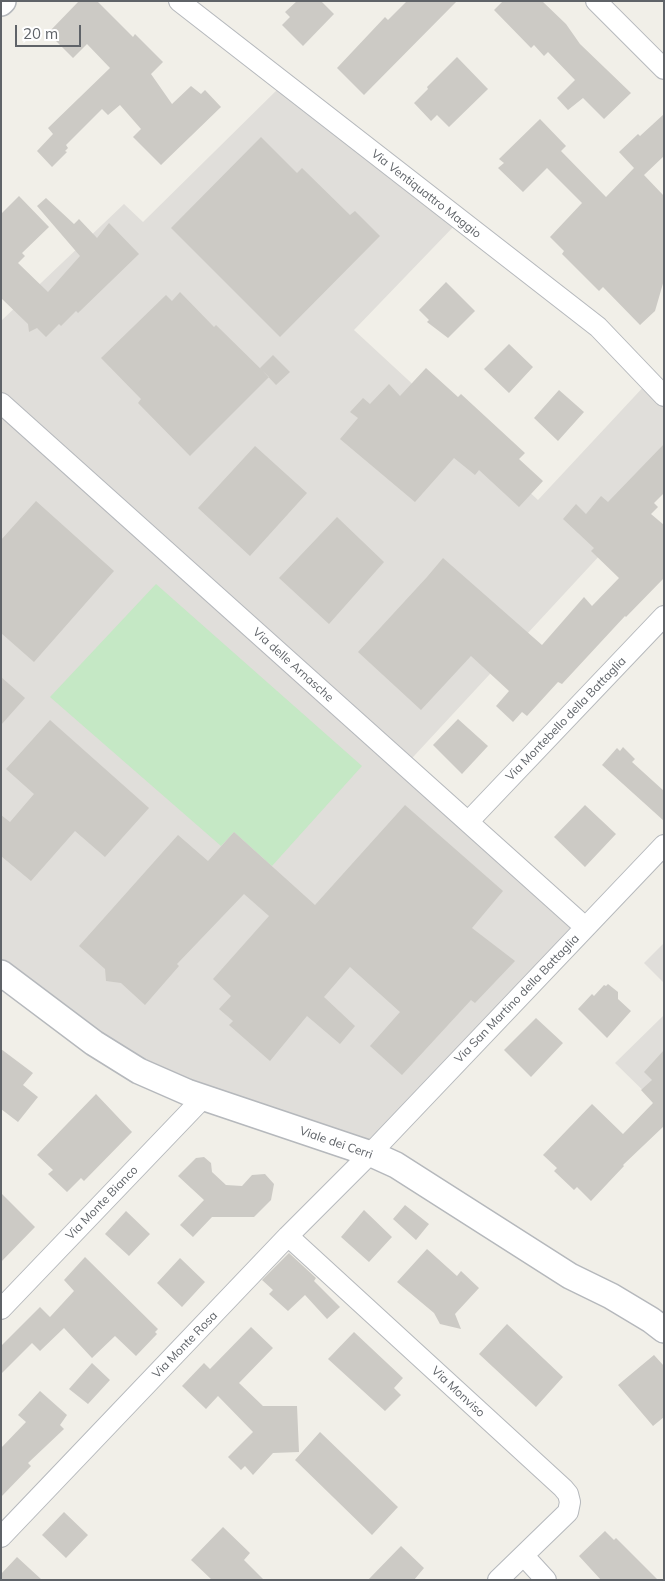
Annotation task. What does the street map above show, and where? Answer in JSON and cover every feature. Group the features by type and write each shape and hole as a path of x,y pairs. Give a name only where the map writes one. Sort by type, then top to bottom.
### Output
{"street":[{"name":"Via Ventiquattro Maggio","path":"179,1 598,328 664,396"},
{"path":"596,1 664,69"},
{"name":"Via delle Arnasche","path":"1,404 585,927"},
{"name":"Via Montebello della Battaglia","path":"468,822 664,616"},
{"name":"Via San Martino della Battaglia","path":"370,1154 664,845"},
{"name":"Viale dei Cerri","path":"1,973 116,1058 162,1082 203,1098 370,1154 396,1165 570,1276 611,1296 664,1330"},
{"name":"Via Monte Bianco","path":"1,1309 203,1098"},
{"name":"Via Monte Rosa","path":"1,1537 288,1236 370,1154"},
{"name":"Via Monviso","path":"288,1236 563,1488 570,1502 568,1512 498,1580"},
{"path":"524,1556 546,1580"}],"shaded area":[{"path":"282,85 457,223 354,330 538,500 647,383 664,401 664,486 402,769 581,927 369,1149 167,1078 1,967 1,321 124,204 143,222"},
{"path":"664,943 664,983 644,963"},
{"path":"664,1015 664,1111 615,1063"}],"green space":[{"path":"156,584 362,766 272,866 234,832 221,846 50,697"}],"building":[{"path":"79,1 97,1 133,37 135,34 163,62 151,74 172,104 191,86 201,94 205,90 221,107 161,165 133,137 141,129 120,105 108,115 102,109 66,145 68,148 65,151 67,152 52,167 37,151 53,134 48,128 110,68 87,44 73,58 48,33"},
{"path":"297,1 321,1 334,14 303,46 282,25 290,17 285,12"},
{"path":"407,1 457,1 364,95 337,68 385,17 388,20"},
{"path":"503,1 542,1 566,24 580,44 631,93 604,119 583,98 568,110 557,98 575,80 548,52 544,56 534,45 531,48 494,10"},
{"path":"457,57 488,89 449,127 437,115 431,121 414,103"},
{"path":"664,114 664,156 644,175 664,196 664,280 655,311 640,325 603,287 599,291 562,254 564,251 550,237 582,203 547,168 523,192 498,168 504,163 499,159 540,119 566,146 561,151 606,197 634,168 619,152"},
{"path":"261,137 297,173 302,168 350,215 355,211 380,236 280,337 171,228"},
{"path":"19,196 49,227 22,253 25,256 18,263 48,292 80,256 37,206 46,198 74,224 79,219 97,238 109,223 139,254 78,313 76,311 61,326 59,324 46,337 37,328 29,332 28,324 1,298 1,214"},
{"path":"446,282 475,311 448,338 427,322 429,320 419,310"},
{"path":"180,292 214,327 216,325 269,377 190,456 138,403 141,399 101,358 166,295 172,301"},
{"path":"509,344 533,367 509,393 484,369"},
{"path":"273,355 290,372 276,385 260,368"},
{"path":"426,368 458,397 461,394 525,453 519,459 543,481 519,507 479,470 475,475 454,458 415,502 340,439 358,418 350,412 363,398 370,404 389,384 400,396"},
{"path":"559,390 584,412 558,441 534,418"},
{"path":"664,444 664,493 654,503 658,507 651,514 664,525 664,578 625,616 562,684 558,682 527,716 522,712 513,722 496,706 509,691 471,656 421,710 358,652 443,558 542,645 584,597 592,606 619,578 591,551 594,548 563,519 576,504 586,514 601,496 608,502"},
{"path":"255,446 307,493 250,556 198,508"},
{"path":"36,501 114,571 34,662 1,633 1,540"},
{"path":"337,517 384,562 329,624 279,578"},
{"path":"1,677 25,698 1,725"},
{"path":"458,719 488,746 462,774 433,745"},
{"path":"50,720 149,808 105,857 75,831 31,881 1,856 1,815 10,822 34,794 6,769"},
{"path":"623,747 635,759 632,762 664,791 664,821 602,765 617,748 620,751"},
{"path":"405,805 503,891 472,928 515,961 475,1003 471,1000 402,1075 370,1046 400,1012 350,967 324,997 355,1026 340,1044 307,1016 270,1061 229,1025 233,1021 219,1009 231,996 213,979 269,916 244,894 177,964 179,966 145,1005 121,983 106,981 105,969 79,946 178,835 208,861 234,832 315,905"},
{"path":"585,805 616,834 585,867 554,837"},
{"path":"608,984 618,992 618,999 631,1011 607,1038 578,1009 592,994 594,996 604,985"},
{"path":"536,1018 563,1043 531,1077 504,1050"},
{"path":"1,1049 33,1073 23,1085 38,1097 18,1122 1,1109"},
{"path":"664,1050 664,1126 623,1165 591,1201 577,1187 574,1190 554,1171 557,1168 543,1155 592,1104 623,1134 653,1103 641,1090 652,1080 644,1072"},
{"path":"96,1094 132,1132 84,1181 81,1178 67,1192 48,1174 53,1170 37,1155"},
{"path":"204,1157 211,1163 212,1172 226,1185 242,1186 252,1175 265,1174 274,1184 271,1200 254,1217 212,1217 193,1237 180,1225 204,1200 178,1176 196,1158"},
{"path":"1,1193 35,1227 1,1262"},
{"path":"405,1205 429,1224 416,1240 393,1219"},
{"path":"364,1210 392,1237 369,1262 341,1237"},
{"path":"126,1211 150,1234 129,1256 105,1234"},
{"path":"427,1249 457,1276 461,1271 479,1288 455,1314 461,1329 440,1324 434,1313 397,1282"},
{"path":"289,1253 316,1278 314,1281 340,1307 327,1319 305,1295 288,1311 269,1294 273,1290 262,1280"},
{"path":"85,1257 158,1329 155,1332 157,1334 136,1356 115,1336 92,1358 64,1328 40,1351 32,1343 1,1374 1,1346 40,1307 50,1317 74,1291 64,1280"},
{"path":"180,1258 205,1282 182,1307 157,1283"},
{"path":"507,1324 563,1377 536,1407 479,1354"},
{"path":"251,1327 273,1348 239,1383 263,1406 297,1406 299,1452 273,1453 253,1475 245,1466 241,1470 228,1457 253,1432 218,1396 206,1409 182,1386 204,1363 210,1369"},
{"path":"354,1332 403,1378 394,1388 401,1395 385,1411 328,1359"},
{"path":"654,1355 664,1366 664,1417 653,1426 618,1385"},
{"path":"92,1363 110,1380 88,1404 69,1389"},
{"path":"40,1391 67,1415 60,1425 64,1429 28,1463 31,1466 1,1497 1,1448 26,1422 18,1415"},
{"path":"320,1432 398,1507 372,1535 295,1460"},
{"path":"64,1512 88,1535 66,1558 42,1535"},
{"path":"223,1527 250,1553 244,1560 264,1580 212,1580 191,1560"},
{"path":"605,1531 614,1540 616,1538 658,1580 601,1580 579,1556"},
{"path":"401,1546 424,1568 414,1580 368,1580"},
{"path":"17,1557 42,1580 1,1580 1,1574"}]}
